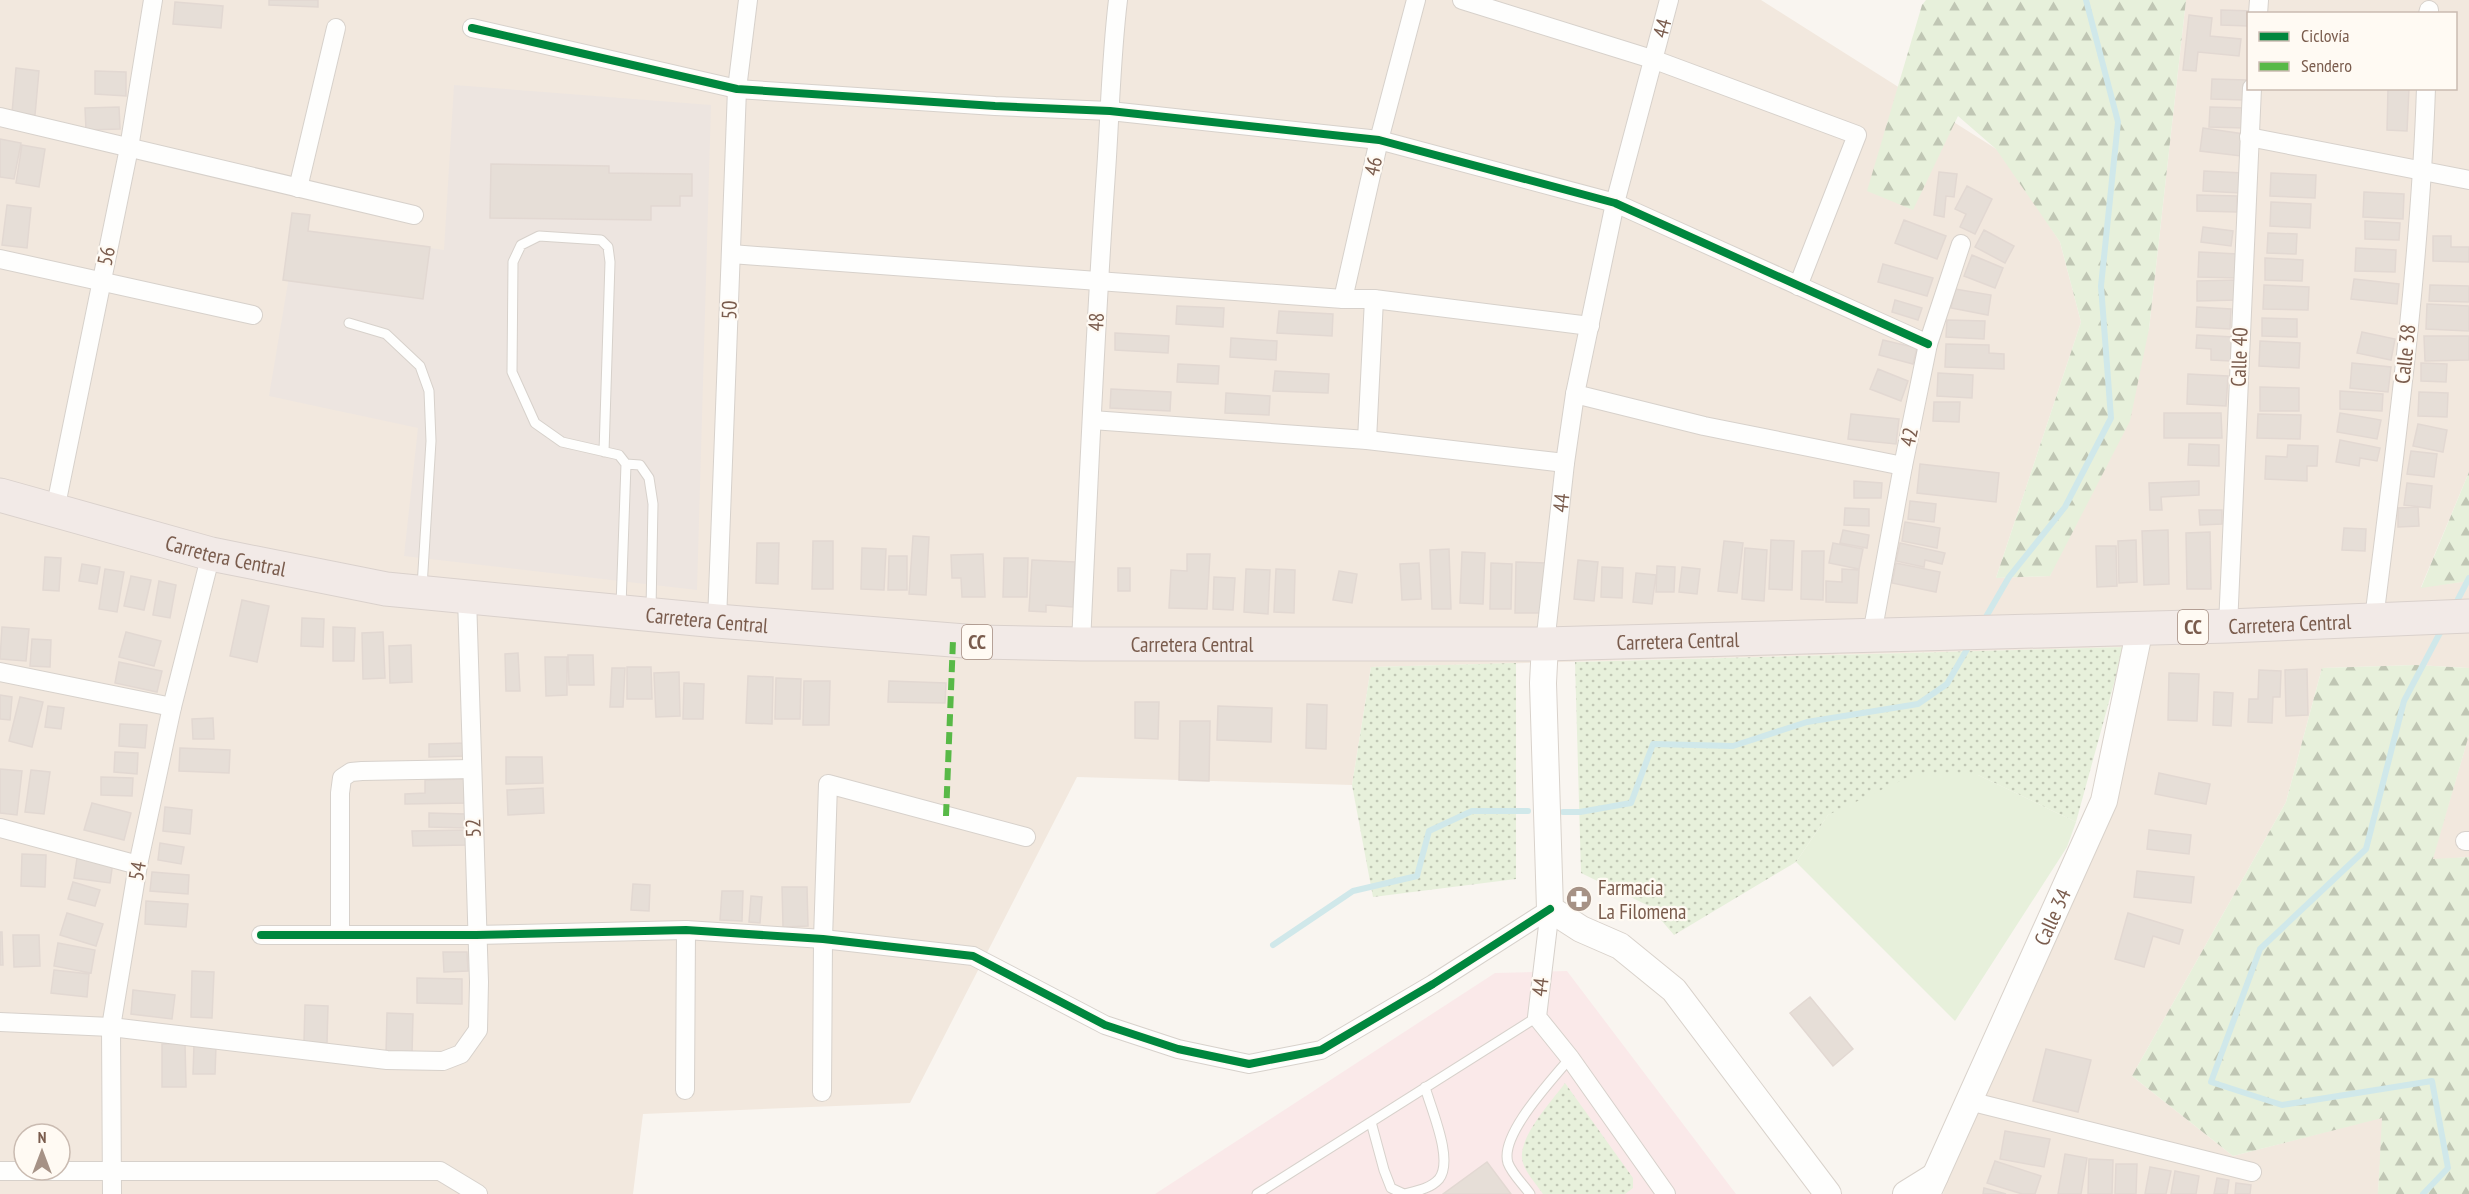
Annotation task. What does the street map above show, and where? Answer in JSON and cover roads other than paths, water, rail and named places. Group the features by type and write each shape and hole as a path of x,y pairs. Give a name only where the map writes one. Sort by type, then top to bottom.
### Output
{"highway":[{"name":"Carretera Central","path":"0,495 212,554 386,589 636,614 977,642 1081,645 1545,645 1977,631 2228,626 2386,618"},
{"name":"CC","path":"2386,618 2469,616"}],"street":[{"name":"56","path":"55,510 129,148 153,0"},
{"name":"50","path":"717,621 737,89 748,0"},
{"name":"48","path":"1081,645 1099,280 1113,44 1118,0"},
{"name":"46","path":"1343,299 1379,140 1416,0"},
{"path":"1462,0 1655,60 1857,135 1798,286"},
{"name":"44","path":"1537,1017 1550,909 1543,683 1565,463 1575,394 1615,203 1655,60 1669,0"},
{"path":"298,188 336,28"},
{"path":"472,28 737,89 1110,111 1379,140 1615,203 1928,344"},
{"name":"Calle 40","path":"2228,626 2252,90"},
{"name":"Calle 38","path":"2386,618 2396,436 2423,172 2426,90"},
{"path":"0,117 414,215"},
{"path":"2248,137 2469,180"},
{"name":"42","path":"1872,634 1928,344 1961,244"},
{"path":"731,254 1343,299 1374,299 1590,326"},
{"path":"0,259 253,315"},
{"path":"1367,440 1374,299"},
{"path":"1575,394 1704,426 1903,466"},
{"path":"1092,420 1367,440 1565,463"},
{"name":"54","path":"112,1194 111,1027 138,865 172,707 212,554"},
{"name":"52","path":"111,1027 387,1060 443,1061 461,1054 478,1030 467,597"},
{"name":"Calle 34","path":"1931,1185 2104,801 2140,628"},
{"path":"0,672 172,707"},
{"path":"340,935 340,793 342,778 351,772 362,771 472,769"},
{"path":"822,1092 823,939 828,784 1026,837"},
{"path":"0,828 138,865"},
{"path":"261,935 476,935 686,930 823,939 973,956 1105,1025 1178,1049 1249,1064 1321,1050 1434,984 1550,909 1581,929 1620,946 1674,990 1828,1194"},
{"path":"685,1090 686,930"},
{"path":"1537,1017 1570,1058 1666,1194"},
{"path":"0,1022 111,1027"},
{"path":"1969,1101 2252,1172"},
{"path":"0,1171 440,1171 478,1194"},
{"path":"1906,1194 1931,1185"}],"lane":[{"path":"604,452 610,262 608,247 602,240 539,236 521,245 513,262 512,372 535,423 562,442 604,452 619,455 626,464 636,614"},
{"path":"349,322 386,334 420,366 429,391 431,441 422,593"},
{"path":"626,464 640,465 649,478 652,495 636,614"},
{"path":"1257,1194 1537,1017"},
{"path":"1530,1194 1508,1163 1509,1144 1517,1124 1570,1058"},
{"path":"1371,1122 1383,1170 1391,1188 1404,1194 1427,1187 1439,1178 1444,1166 1443,1149 1425,1088"}],"waterway":[{"path":"1983,622 2009,577 2065,507 2111,418 2101,286 2118,122 2086,0"},
{"path":"2454,607 2469,578"},
{"path":"2423,1194 2448,1168 2432,1081 2282,1105 2211,1082 2260,949 2366,849 2404,701 2442,629"},
{"path":"1563,812 1580,812 1631,803 1653,744 1733,746 1807,722 1918,704 1947,684 1970,644"},
{"path":"1273,945 1353,891 1417,876 1429,831 1472,811 1528,811"}],"place":[{"name":"Farmacia La Filomena","path":"1579,899"}]}
